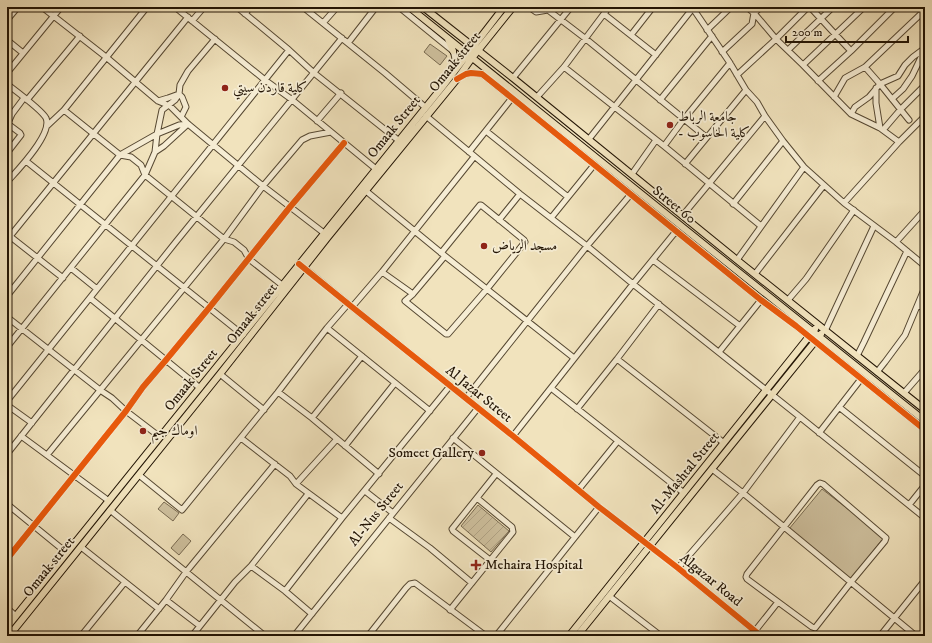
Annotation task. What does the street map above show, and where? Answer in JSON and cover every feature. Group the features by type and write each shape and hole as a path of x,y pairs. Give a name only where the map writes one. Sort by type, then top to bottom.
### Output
{"main road":[{"name":"Street 60","path":"409,7 496,77 589,157 647,199 728,268 817,339 911,410 924,418"},
{"name":"Omaak Street","path":"7,627 282,285 302,266 324,233 398,140 454,72 470,56 473,46 504,7"},
{"name":"Omaak street","path":"9,636 220,374 302,266 366,191 457,79 470,56 479,51 513,7"},
{"path":"421,17 425,8"},
{"name":"Street 60","path":"425,8 925,410"},
{"path":"482,34 488,39"},
{"path":"448,38 453,51"},
{"path":"482,74 496,77"},
{"path":"638,192 644,184"},
{"path":"647,199 653,191"},
{"name":"Al-Mashtal Street","path":"569,636 712,469 818,325"},
{"name":"Al-Mashtal Street","path":"577,636 609,596 684,493 724,443 817,339 826,331"},
{"path":"911,410 916,403"}],"street":[{"path":"7,20 18,7"},
{"path":"42,7 106,57 158,101 169,106 188,124 239,166 324,233"},
{"path":"7,73 61,7"},
{"path":"7,182 26,161 42,138 47,126 64,110 147,7"},
{"path":"175,7 376,169"},
{"path":"63,278 38,257 8,237 54,183 135,82 190,19 204,7"},
{"path":"237,7 314,73 341,93 398,140"},
{"path":"245,14 250,7"},
{"path":"303,7 425,107"},
{"path":"323,23 336,7"},
{"path":"348,43 376,7"},
{"path":"399,7 453,51 455,56 454,72"},
{"path":"530,7 536,12 548,10 586,39 706,137"},
{"path":"513,78 571,7"},
{"path":"537,97 564,67 609,7"},
{"path":"631,35 654,7"},
{"path":"707,30 731,7"},
{"path":"747,7 776,39 851,114 882,129 899,142"},
{"path":"722,52 752,24 754,13 761,7"},
{"path":"736,75 809,7 851,51"},
{"path":"788,50 832,7"},
{"path":"803,65 864,7"},
{"path":"818,81 851,51 895,7"},
{"path":"589,139 693,8 730,63 746,90 757,102 765,116 804,168 844,203 925,265"},
{"path":"834,97 845,78 865,68 925,10"},
{"path":"604,14 656,55"},
{"path":"7,153 21,135 8,124 12,114 80,36"},
{"path":"660,100 712,36"},
{"path":"7,454 239,166 291,99 342,38"},
{"path":"7,347 145,176 155,152 162,110 175,100 188,71 215,39"},
{"path":"7,40 23,53"},
{"path":"851,114 855,108 878,86 898,76 905,65 925,48"},
{"path":"892,99 904,89 925,48"},
{"path":"7,401 289,50"},
{"path":"664,146 730,63"},
{"path":"564,67 664,146 761,226"},
{"path":"865,68 878,86 892,99 909,120"},
{"path":"457,79 466,74 482,74 589,157 594,164 631,194 728,268 761,300 811,334"},
{"path":"7,84 43,114 46,119 47,126"},
{"path":"882,129 925,85"},
{"path":"878,86 876,103 882,129"},
{"path":"685,164 746,90"},
{"path":"317,121 341,93"},
{"path":"158,101 179,94"},
{"path":"179,94 182,97 186,107 181,117"},
{"path":"469,152 512,98"},
{"path":"7,110 12,114"},
{"path":"64,110 120,155 131,157 141,165 145,176 224,239 234,242 244,250 249,259 282,285"},
{"path":"426,116 474,157 588,246 633,284 925,518"},
{"path":"683,215 765,116"},
{"path":"844,203 899,142 925,116"},
{"path":"7,296 120,155 157,134 179,125 188,124"},
{"path":"155,152 164,146 188,124"},
{"path":"486,131 568,197"},
{"path":"47,456 224,239 264,186 302,140 310,136 331,132"},
{"path":"632,174 656,140"},
{"path":"733,204 783,141"},
{"path":"7,559 126,411 143,387 344,142"},
{"path":"139,475 182,510 264,410 327,328 382,272 474,157"},
{"path":"26,161 242,335"},
{"path":"551,218 594,164"},
{"path":"737,260 804,168"},
{"path":"755,274 824,185"},
{"path":"366,191 486,289 574,358"},
{"path":"499,220 520,194"},
{"path":"466,398 631,194"},
{"path":"480,205 525,242 448,334 446,334 405,301 413,294 443,254 480,205"},
{"path":"788,300 806,279 854,210"},
{"path":"896,242 925,210"},
{"path":"826,331 874,226"},
{"path":"513,436 677,230"},
{"path":"857,356 907,251"},
{"path":"653,260 740,326"},
{"name":"Al Jazar Street","path":"302,266 599,507 647,544"},
{"path":"71,268 97,289"},
{"path":"382,272 413,294"},
{"path":"877,372 905,335 925,287"},
{"path":"90,298 200,388"},
{"path":"719,352 761,300"},
{"path":"577,409 659,304"},
{"path":"918,304 925,310"},
{"path":"7,316 160,437"},
{"path":"327,328 430,411"},
{"path":"817,339 861,379 925,430"},
{"path":"312,418 362,356"},
{"path":"617,359 724,443"},
{"path":"904,393 925,370"},
{"path":"220,374 264,410"},
{"path":"819,433 861,379"},
{"path":"345,446 395,383"},
{"path":"285,591 342,518 450,386"},
{"path":"551,388 684,493"},
{"path":"278,392 312,418 379,474"},
{"path":"7,405 32,423"},
{"path":"839,407 925,476"},
{"name":"Al-Nus Street","path":"294,636 478,408"},
{"path":"678,568 743,493 800,417"},
{"path":"21,436 109,501"},
{"path":"240,438 290,476 296,484 308,494 342,518"},
{"path":"453,438 576,537"},
{"path":"296,484 337,439"},
{"path":"579,490 618,441"},
{"path":"137,636 186,572 275,464"},
{"path":"712,469 916,636"},
{"path":"490,560 453,531 452,528 496,474"},
{"path":"820,483 886,538 815,628 812,628 746,577 784,527 816,485 820,483"},
{"path":"908,505 925,485"},
{"path":"365,491 393,513"},
{"path":"193,636 235,582 251,566 308,494"},
{"path":"450,610 513,532 512,527 477,498"},
{"path":"8,506 67,553"},
{"path":"496,636 599,507"},
{"path":"110,510 265,636"},
{"path":"389,518 430,548 472,583"},
{"name":"Algazar Road","path":"647,544 761,636"},
{"path":"81,547 159,609"},
{"path":"251,566 285,591 312,614"},
{"path":"880,636 925,580"},
{"path":"81,636 125,582"},
{"path":"368,636 410,584 415,584 420,587 486,636"},
{"path":"609,596 659,635"},
{"path":"166,600 200,626"},
{"path":"751,636 778,602"},
{"path":"7,608 16,616"}],"shaded area":[{"path":"430,44 447,56 440,65 424,52"},
{"path":"822,489 884,537 851,580 789,529"},
{"path":"164,502 179,513 173,521 158,509"},
{"path":"478,505 509,531 491,552 461,526"},
{"path":"183,534 191,541 179,555 171,548"}],"cycle path":[{"path":"457,79 466,74 482,74 761,300 796,326 925,430"},
{"path":"7,559 126,411 143,387 344,143"},
{"path":"299,264 761,636"}],"place":[{"name":"كلية قاردن سيتي","path":"225,88"},
{"name":"جامعة الرباط - كلية الحاسوب","path":"670,125"},
{"name":"مسجد الرياض","path":"484,246"},
{"name":"اوماك جيم","path":"143,431"},
{"name":"Someet Gallery","path":"482,453"},
{"name":"Mehaira Hospital","path":"476,565"}]}
